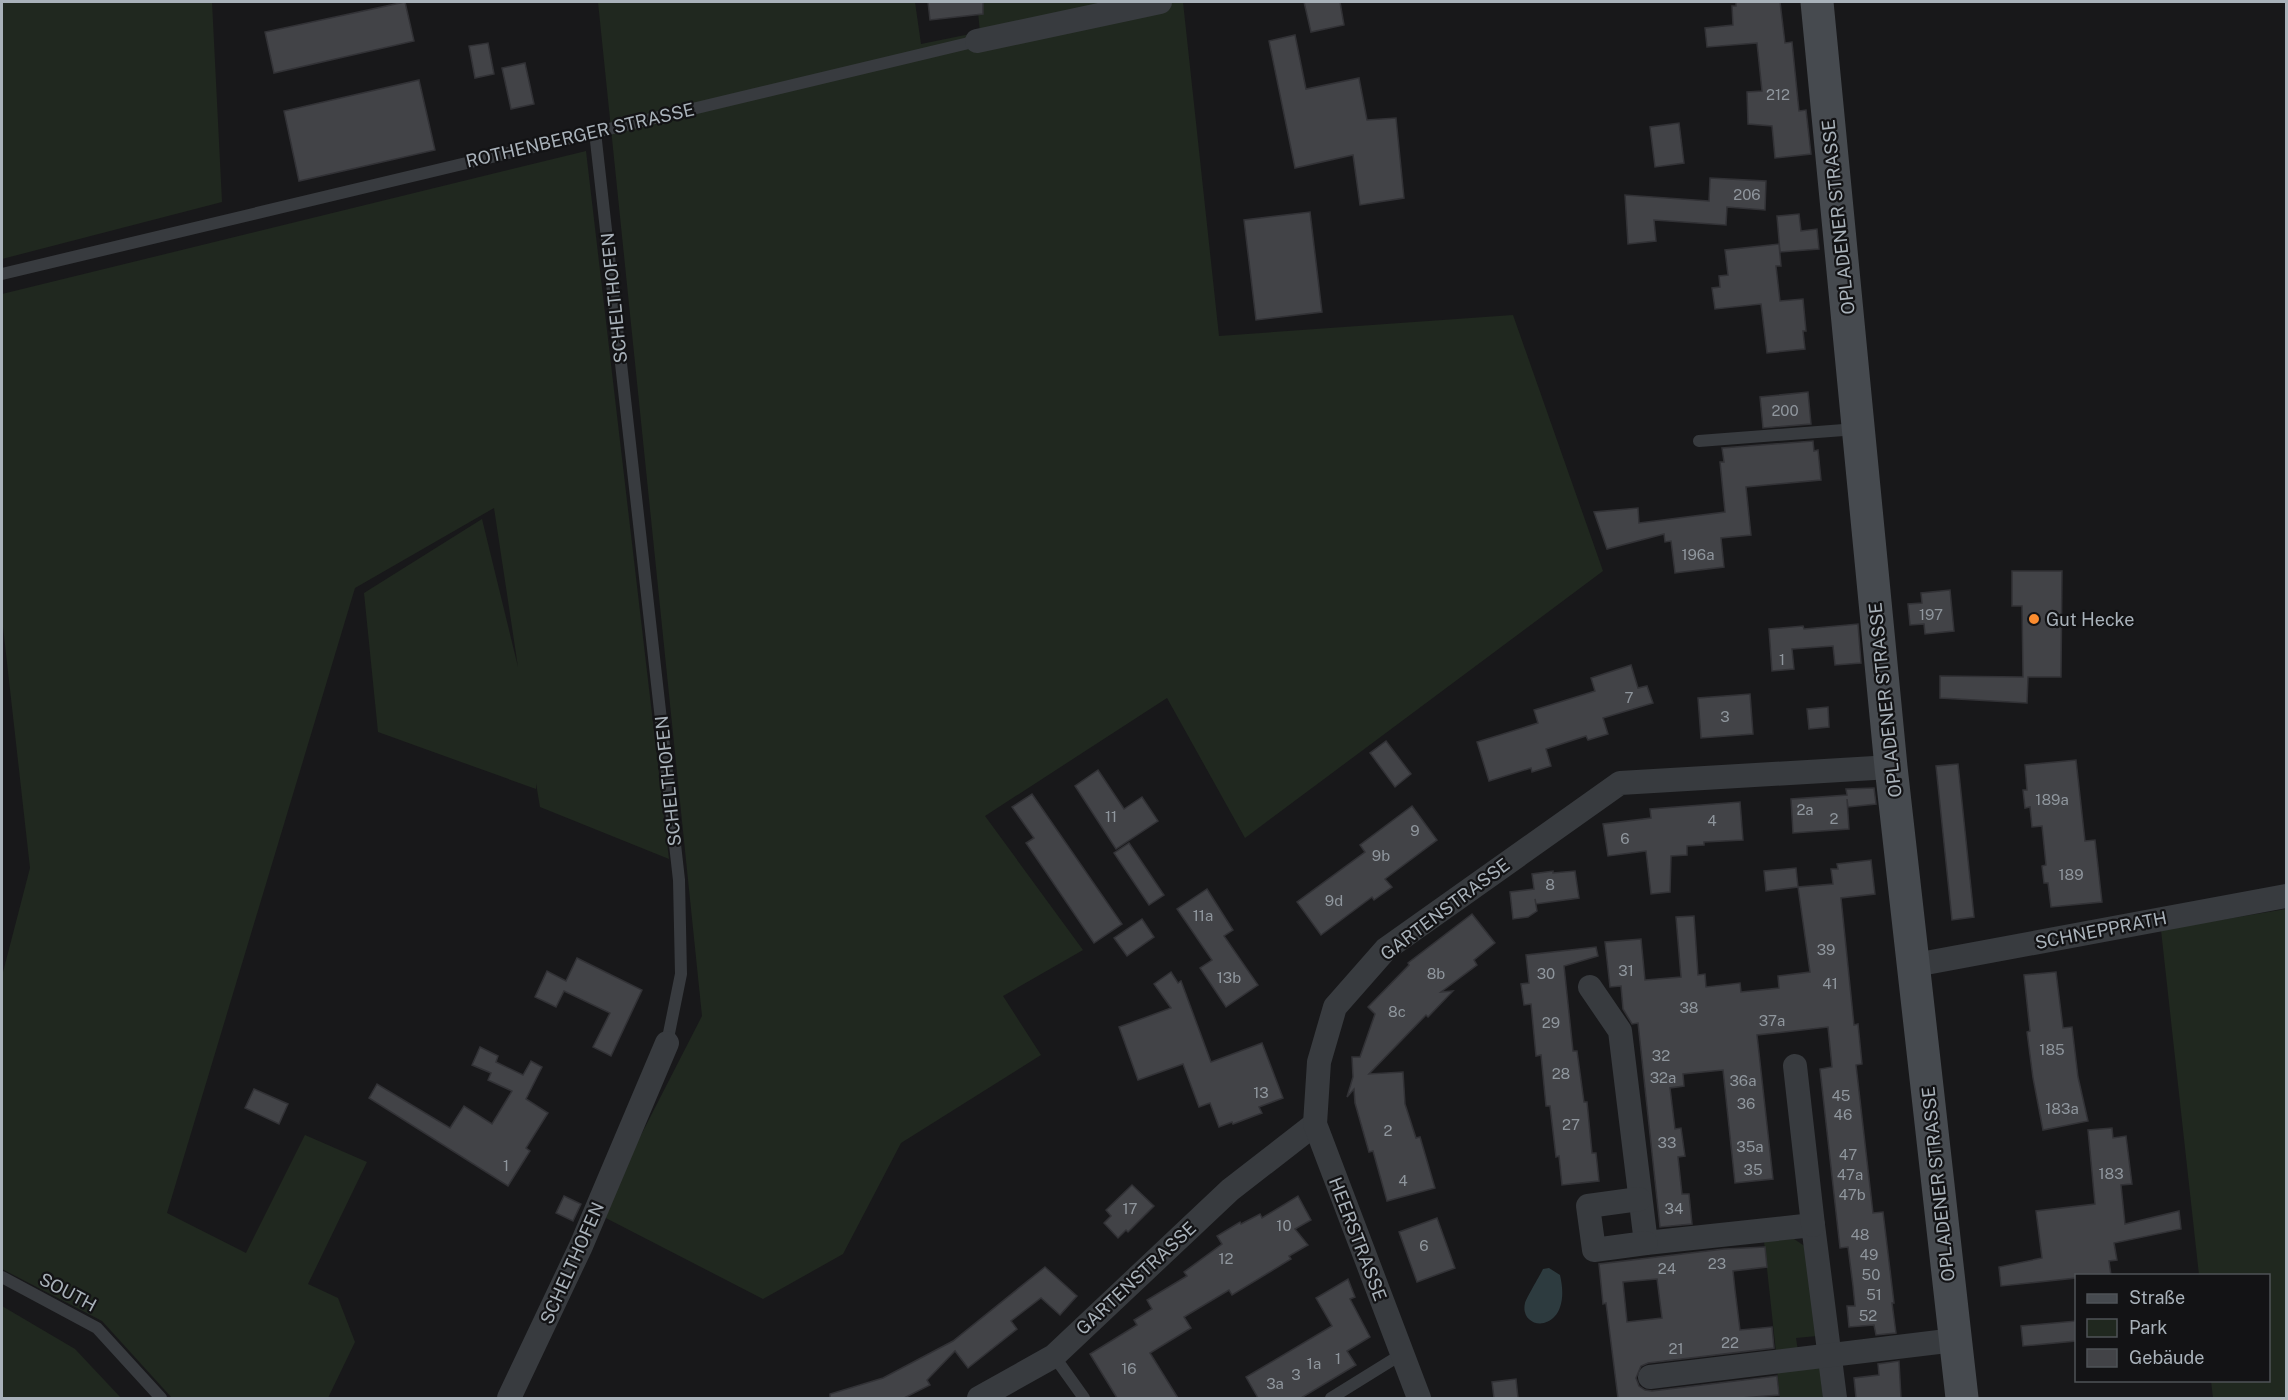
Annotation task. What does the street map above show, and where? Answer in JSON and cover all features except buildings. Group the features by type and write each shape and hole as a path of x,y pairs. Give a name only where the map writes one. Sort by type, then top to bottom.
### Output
{"main road":[{"name":"OPLADENER STRASSE","path":"1817,2 1891,767 1962,1398"}],"street":[{"name":"ROTHENBERGER STRASSE","path":"976,41 1160,2"},
{"name":"GARTENSTRASSE","path":"979,1398 1054,1356 1230,1190 1315,1124 1318,1062 1335,1007 1386,949 1620,783 1891,767"},
{"name":"SCHNEPPRATH","path":"1915,965 2286,896"},
{"path":"1590,987 1620,1031 1646,1243"},
{"name":"SCHELTHOFEN","path":"509,1398 581,1246 667,1043"},
{"path":"1795,1066 1835,1398"},
{"name":"HEERSTRASSE","path":"1315,1124 1419,1398"},
{"path":"1640,1199 1588,1206 1594,1250 1814,1225"},
{"path":"1650,1377 1955,1340"}],"lane":[{"name":"ROTHENBERGER STRASSE","path":"2,274 976,41"},
{"name":"SCHELTHOFEN","path":"595,132 679,880 681,974 667,1043"},
{"path":"1699,441 1858,429"},
{"name":"SOUTH","path":"2,1277 97,1328 161,1398"},
{"path":"1331,1398 1402,1354"},
{"path":"1054,1356 1084,1398"}],"green space":[{"path":"2,2 212,2 222,202 2,259"},
{"path":"598,2 915,2 921,44 980,32 977,2 1183,2 1219,336 1513,315 1603,571 1245,838 1167,698 985,816 1083,950 1003,996 1041,1055 901,1143 843,1254 763,1299 600,1215 702,1016"},
{"path":"586,151 669,859 540,807 536,783 536,789 378,732 364,593 482,519 518,667 494,508 355,588 167,1213 246,1253 305,1135 367,1162 308,1284 338,1298 355,1342 328,1398 172,1398 102,1321 2,1269 2,976 30,868 2,618 2,294"},
{"path":"2286,909 2286,1398 2213,1398 2211,1382 2270,1382 2270,1274 2199,1274 2161,930"},
{"path":"1794,1239 1806,1247 1817,1336 1796,1338 1798,1351 1776,1352 1764,1241"},
{"path":"2,1306 75,1349 121,1398 2,1398"},
{"path":"1814,1363 1820,1369 1823,1398 1780,1398 1777,1369"}],"shaded area":[{"path":"1549,1268 1560,1275 1562,1295 1559,1309 1553,1318 1545,1323 1537,1323 1529,1320 1525,1313 1525,1303 1543,1269"}],"place":[{"name":"Gut Hecke","path":"2034,619"}]}
